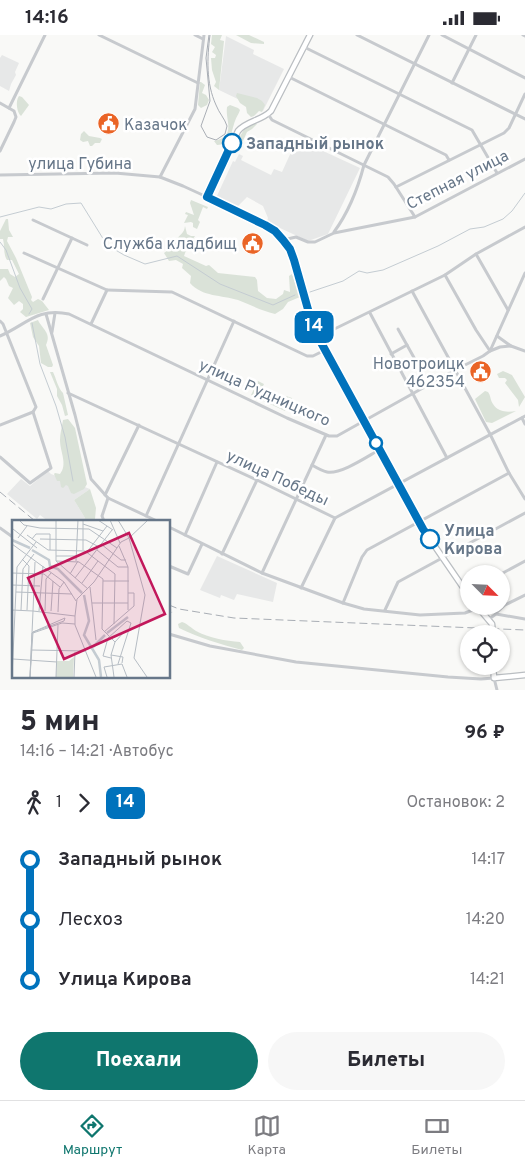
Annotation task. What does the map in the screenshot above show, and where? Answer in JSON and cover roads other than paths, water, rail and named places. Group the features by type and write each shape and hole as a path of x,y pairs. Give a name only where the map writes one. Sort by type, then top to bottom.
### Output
{"main road":[{"path":"310,35 274,107 268,114 242,126 238,131 207,197 270,228 290,249 311,320 318,337 420,522 460,581"},
{"path":"485,615 492,625"},
{"path":"494,675 494,678 525,675"}],"street":[{"path":"9,108 45,35"},
{"path":"99,35 198,83"},
{"path":"160,177 193,114 204,37 195,35"},
{"path":"357,35 525,119"},
{"path":"334,233 340,225 359,183 364,165 429,35"},
{"path":"442,35 525,78"},
{"path":"452,83 476,35"},
{"path":"304,47 472,130 497,173"},
{"path":"289,77 446,155 449,161"},
{"path":"396,187 504,133 516,115 525,94"},
{"path":"0,103 14,111 16,117 0,151"},
{"path":"268,114 272,119 388,177 415,217"},
{"name":"Степная улица","path":"283,240 296,237 308,242 315,242 334,233 415,217 525,159"},
{"name":"улица Губина","path":"0,175 115,173 160,177 183,185 207,197"},
{"path":"33,220 87,245"},
{"path":"318,337 445,275 476,254 525,227"},
{"path":"43,299 72,238"},
{"path":"24,253 107,290 172,292 307,356 313,356 325,350"},
{"path":"476,254 508,310"},
{"path":"445,275 476,331 490,351 525,273"},
{"path":"91,324 107,290"},
{"path":"412,291 509,473 524,492 525,499"},
{"path":"52,335 55,313"},
{"name":"улица Рудницкого","path":"0,336 32,317 55,313 69,314 326,435 337,436 490,351 500,347 511,346"},
{"path":"370,313 447,457"},
{"path":"46,314 91,479 106,497 155,520"},
{"path":"0,321 7,333 36,407 33,412 0,425"},
{"path":"146,516 234,321"},
{"path":"398,329 417,363"},
{"path":"497,336 511,346 525,351"},
{"path":"391,354 407,345"},
{"name":"улица Победы","path":"68,393 335,518 523,417"},
{"path":"0,457 30,483 51,468 33,412"},
{"path":"523,417 525,424"},
{"path":"104,520 102,516 106,497 139,425"},
{"path":"262,573 326,435"},
{"path":"312,465 334,473 380,450"},
{"path":"185,535 217,462"},
{"path":"343,603 362,557 368,550 509,473"},
{"path":"222,554 257,480"},
{"path":"385,611 398,582 525,513"},
{"path":"301,588 335,518"},
{"path":"0,528 12,537"},
{"path":"170,528 262,573 343,603 364,609 420,615 460,613"},
{"path":"170,566 188,575 202,543"},
{"path":"510,569 525,561"},
{"path":"510,602 525,595"},
{"path":"489,619 495,615"},
{"path":"502,615 525,619"},
{"path":"170,634 210,646 296,662 456,677 494,678 497,690"}],"waterway":[{"path":"310,292 343,281 359,271 367,273 383,270 438,246 470,229 484,227 503,219 512,211 525,193"},
{"path":"0,217 39,207 51,209 66,204 81,203 107,245 124,255 145,264 177,256 220,284 273,305 295,295"},
{"path":"0,242 6,250 20,288 32,309 29,314"},
{"path":"32,323 40,364 56,406 65,437 73,481"}],"tram line":[{"path":"209,35 206,58 210,101 201,126 207,137 216,140 225,134 227,126 217,108 210,88 208,61 210,35"}],"railway":[{"path":"0,492 34,520"},
{"path":"170,605 179,609 234,618 525,630"}],"place":[{"name":"Казачок","path":"108,124"},
{"name":"Западный рынок","path":"232,143"},
{"name":"Служба кладбищ","path":"253,243"},
{"name":"Новотроицк 462354","path":"481,372"},
{"name":"Улица Кирова","path":"430,539"}]}
